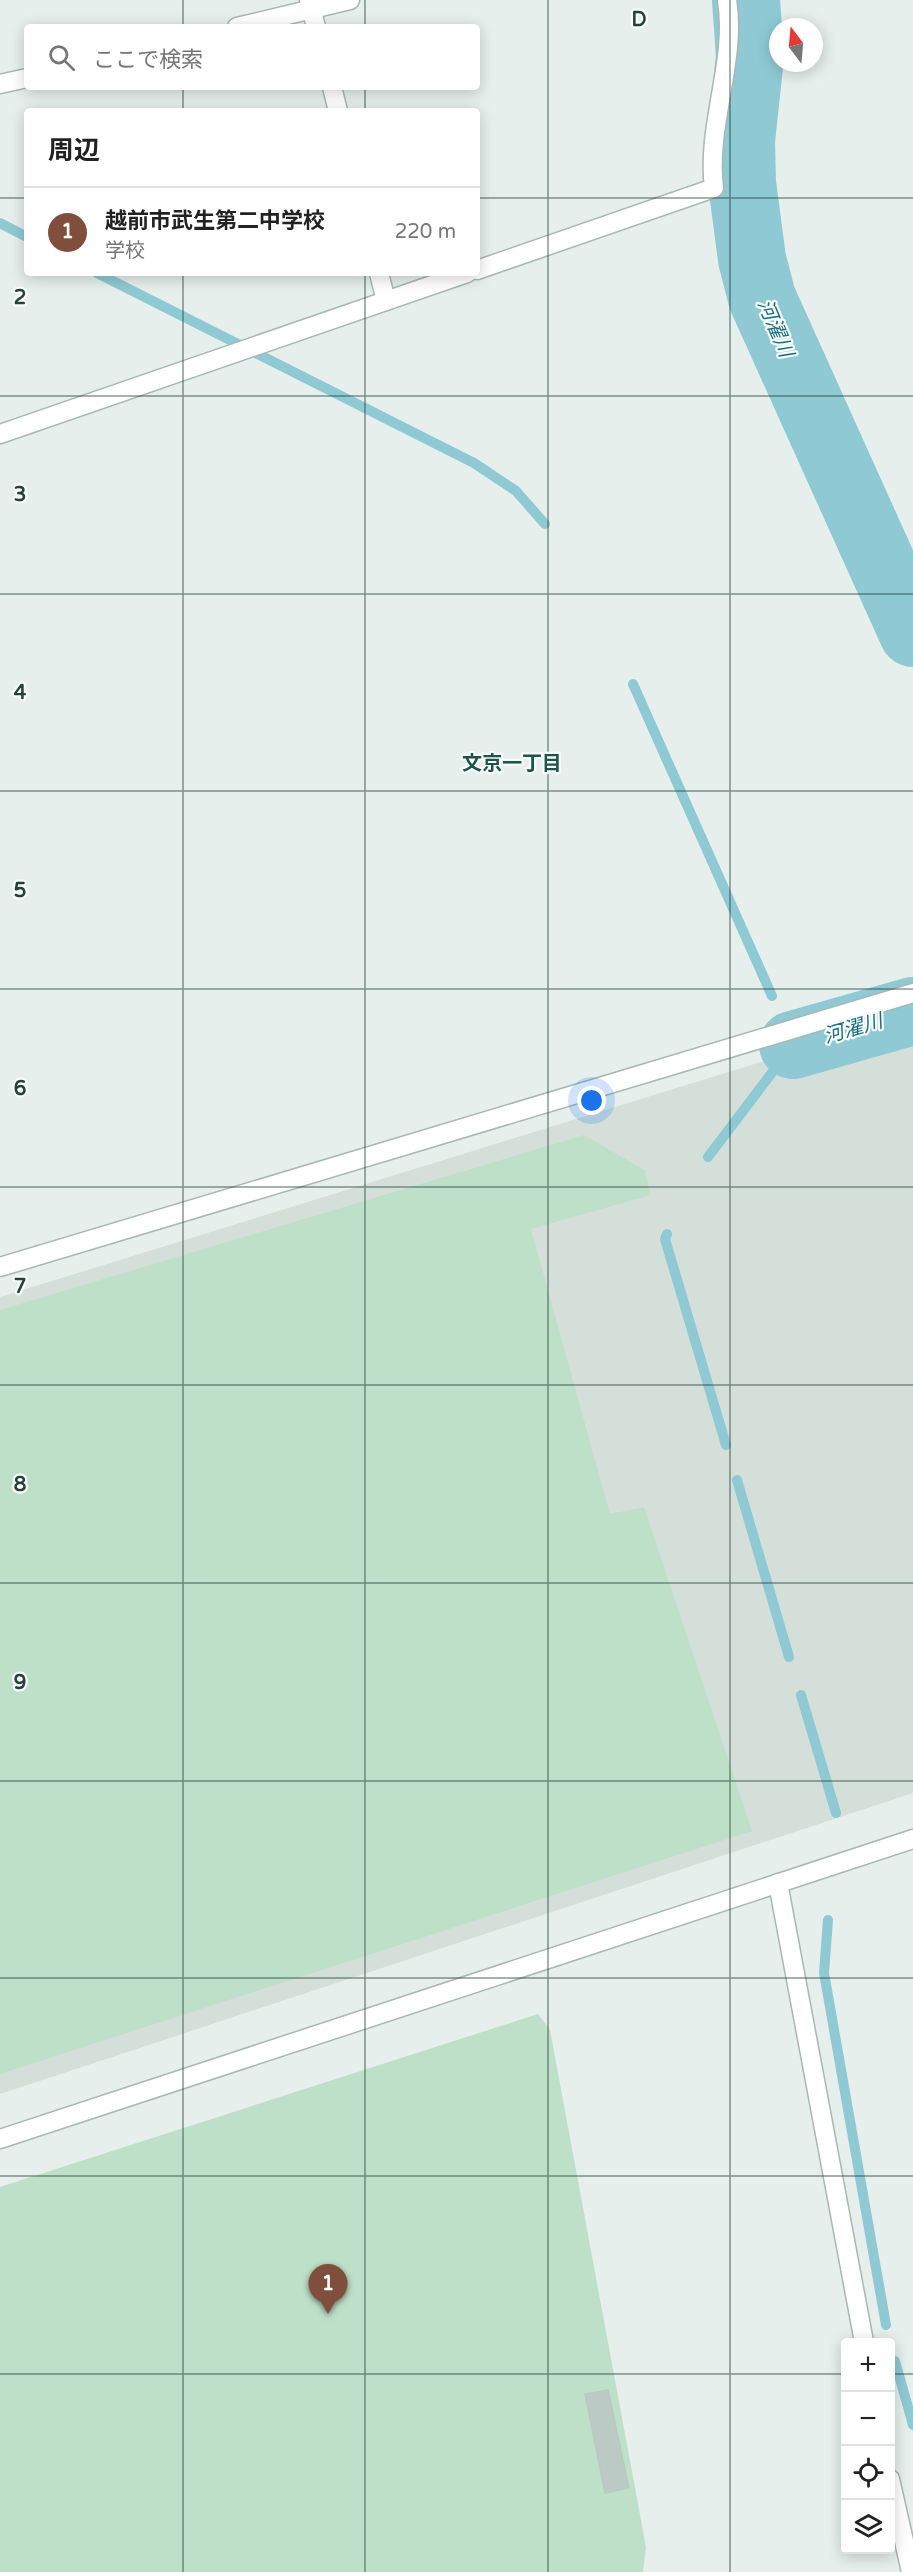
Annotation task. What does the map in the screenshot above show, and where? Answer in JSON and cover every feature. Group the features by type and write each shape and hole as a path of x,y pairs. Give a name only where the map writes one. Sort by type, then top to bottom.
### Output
{"street":[{"path":"247,24 311,4 350,0"},
{"path":"480,269 714,188 711,163 727,46 729,15 727,0"},
{"path":"311,4 315,24"},
{"path":"0,84 24,79"},
{"path":"333,90 337,108"},
{"path":"380,276 386,301"},
{"path":"0,434 458,276"},
{"path":"0,1267 913,993"},
{"path":"0,2139 913,1839"},
{"path":"778,1883 863,2338"},
{"path":"895,2498 911,2572"}],"shaded area":[{"path":"913,1015 913,1793 0,2094 0,1297"}],"green space":[{"path":"584,1135 645,1170 651,1195 531,1229 610,1514 644,1507 752,1831 0,2074 0,1310"},
{"path":"538,2014 550,2030 646,2547 643,2572 0,2572 0,2187"}],"building":[{"path":"608,2390 629,2488 605,2493 585,2394"}],"waterway":[{"name":"河濯川","path":"746,0 750,57 741,141 742,183 752,259 762,298 913,633"},
{"path":"0,223 24,235"},
{"path":"103,276 474,463 516,491 545,524"},
{"path":"633,684 772,996"},
{"name":"河濯川","path":"793,1045 913,1011"},
{"path":"708,1157 793,1045"},
{"path":"667,1234 665,1239 726,1445"},
{"path":"737,1480 789,1657"},
{"path":"801,1695 836,1813"},
{"path":"828,1920 824,1973 886,2325"},
{"path":"895,2361 913,2425"}],"place":[{"name":"越前市武生第二中学校","path":"328,2314"}],"district":[{"name":"文京一丁目","path":"512,763"}]}
